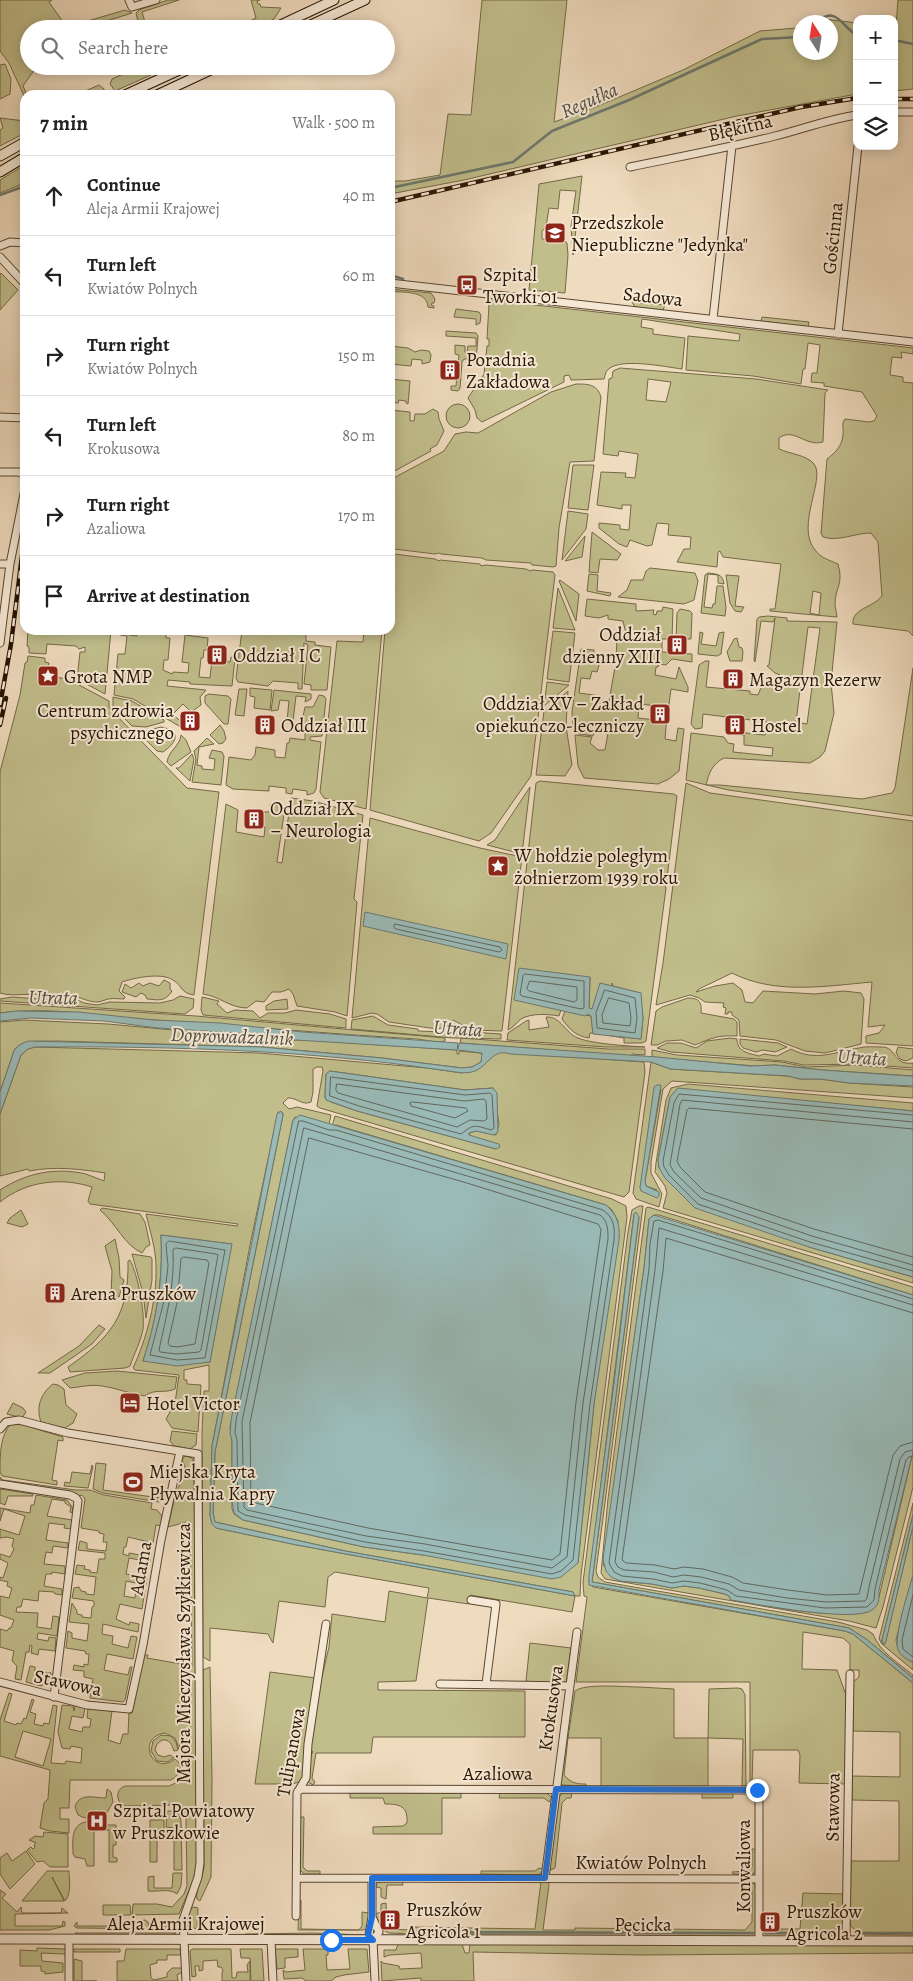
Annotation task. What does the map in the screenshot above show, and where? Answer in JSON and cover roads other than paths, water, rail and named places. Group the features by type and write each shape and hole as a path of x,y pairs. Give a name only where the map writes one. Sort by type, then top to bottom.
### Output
{"street":[{"path":"131,3 156,0"},
{"path":"291,20 334,0"},
{"path":"322,20 365,0"},
{"path":"136,90 168,75"},
{"path":"168,90 200,75"},
{"path":"898,112 913,112"},
{"name":"Błękitna","path":"630,167 732,146 831,119 853,116"},
{"path":"0,156 20,145"},
{"path":"712,319 732,146"},
{"name":"Gościnna","path":"838,334 858,150"},
{"path":"0,172 20,160"},
{"path":"0,246 10,242 20,243"},
{"path":"0,257 20,279"},
{"name":"Sadowa","path":"395,284 913,342"},
{"path":"0,417 20,418"},
{"path":"0,472 20,472"},
{"path":"0,643 10,564 20,514"},
{"path":"0,564 10,564"},
{"path":"0,1429 6,1422 19,1420 68,1433 180,1451"},
{"name":"Majora Mieczysława Szyłkiewicza","path":"180,1451 198,1454 200,1863 198,1877 184,1915 183,1940 186,1981"},
{"name":"Adama","path":"129,1709 180,1451"},
{"path":"0,1484 70,1495 77,1499 73,1552 54,1697"},
{"path":"471,1600 496,1604 486,1684"},
{"name":"Tulipanowa","path":"296,1916 298,1791 306,1778 308,1744 326,1624"},
{"name":"Krokusowa","path":"545,1878 577,1632"},
{"name":"Stawowa","path":"846,1941 850,1674"},
{"name":"Stawowa","path":"0,1682 89,1705 129,1709"},
{"path":"440,1684 570,1686"},
{"name":"Azaliowa","path":"298,1791 302,1789 758,1791"},
{"name":"Konwaliowa","path":"758,1791 759,1941"},
{"name":"Kwiatów Polnych","path":"297,1878 759,1878"},
{"path":"372,1878 372,1917 368,1935 373,1940 375,1981"},
{"name":"Aleja Armii Krajowej","path":"0,1939 373,1940"},
{"path":"69,1939 69,1981"},
{"path":"271,1940 274,1981"},
{"name":"Pęcicka","path":"373,1940 913,1941"}],"water":[{"path":"365,912 508,944 506,959 363,926"},
{"path":"519,968 590,977 589,1008 592,1009 600,983 641,993 643,1018 641,1039 593,1034 591,1016 588,1014 585,1016 514,1000"},
{"path":"16,1011 78,1012 154,1020 220,1023 303,1032 458,1043 457,1050 280,1039 266,1035 158,1028 104,1021 30,1018 0,1021 0,1013"},
{"path":"29,1041 262,1047 382,1058 462,1068 472,1067 481,1062 482,1053 458,1050 459,1043 657,1057 750,1066 775,1065 913,1076 913,1086 670,1069 651,1062 504,1053 495,1055 475,1071 463,1073 391,1063 290,1054 137,1047 35,1047 28,1049 21,1055 0,1114 0,1092 14,1051 20,1044"},
{"path":"330,1071 465,1090 493,1088 497,1093 498,1132 494,1135 476,1131 469,1133 469,1135 499,1144 500,1147 496,1149 357,1111 326,1100 326,1074"},
{"path":"661,1085 645,1181 646,1186 659,1192 657,1198 641,1191 640,1188 654,1087"},
{"path":"678,1088 913,1111 913,1277 809,1247 695,1208 665,1178 659,1168 658,1160 670,1097"},
{"path":"281,1111 283,1115 215,1452 213,1513 215,1522 345,1551 573,1592 575,1596 297,1545 216,1528 212,1524 210,1515 212,1446 277,1114"},
{"path":"300,1115 606,1205 616,1217 619,1240 594,1404 578,1563 561,1577 552,1579 423,1555 364,1547 243,1520 234,1513 232,1501 231,1420 293,1120"},
{"path":"636,1212 639,1217 592,1582 849,1628 866,1639 913,1678 913,1683 853,1634 845,1631 589,1585 634,1214"},
{"path":"654,1215 913,1295 913,1452 879,1590 879,1601 872,1610 862,1613 826,1614 782,1608 731,1600 725,1594 699,1588 684,1586 672,1588 620,1581 611,1577 606,1571 603,1559 644,1268 649,1219"},
{"path":"161,1235 232,1244 210,1362 177,1366 143,1361 158,1299 161,1268"},
{"path":"913,1515 913,1526 886,1641 883,1644 882,1640"},
{"path":"913,1575 913,1662 901,1654 897,1644 902,1613"}],"waterway":[{"name":"Regułka","path":"838,19 853,33"},
{"name":"Regułka","path":"395,187 513,162 552,131 629,100 762,39 793,37"},
{"name":"Regułka","path":"898,41 913,44"},
{"name":"Regułka","path":"0,195 20,188"},
{"path":"395,277 403,279"},
{"path":"412,1932 753,1933"},
{"path":"765,1933 840,1933"},
{"path":"855,1933 913,1933"}],"railway":[{"path":"395,201 801,107 853,99"},
{"path":"898,99 913,99"},
{"path":"0,705 11,644 20,572"},
{"path":"0,725 6,698"}],"place":[{"name":"Przedszkole Niepubliczne \"Jedynka\"","path":"555,233"},
{"name":"Szpital Tworki 01","path":"467,285"},
{"name":"Poradnia Zakładowa","path":"450,370"},
{"name":"Oddział dzienny XIII","path":"677,645"},
{"name":"Oddział I C","path":"217,655"},
{"name":"Grota NMP","path":"48,676"},
{"name":"Magazyn Rezerw","path":"733,679"},
{"name":"Oddział XV – Zakład opiekuńczo-leczniczy","path":"660,714"},
{"name":"Centrum zdrowia psychicznego","path":"190,721"},
{"name":"Oddział III","path":"265,725"},
{"name":"Hostel","path":"735,725"},
{"name":"Oddział IX – Neurologia","path":"254,819"},
{"name":"W hołdzie poległym żołnierzom 1939 roku","path":"498,866"},
{"name":"Arena Pruszków","path":"55,1293"},
{"name":"Hotel Victor","path":"130,1403"},
{"name":"Miejska Kryta Pływalnia Kapry","path":"133,1482"},
{"name":"Szpital Powiatowy w Pruszkowie","path":"97,1821"},
{"name":"Pruszków Agricola 1","path":"390,1920"},
{"name":"Pruszków Agricola 2","path":"770,1922"}],"water label":[{"name":"Utrata","path":"53,997"},
{"name":"Utrata","path":"458,1028"},
{"name":"Doprowadzalnik","path":"232,1036"},
{"name":"Utrata","path":"862,1057"}]}
